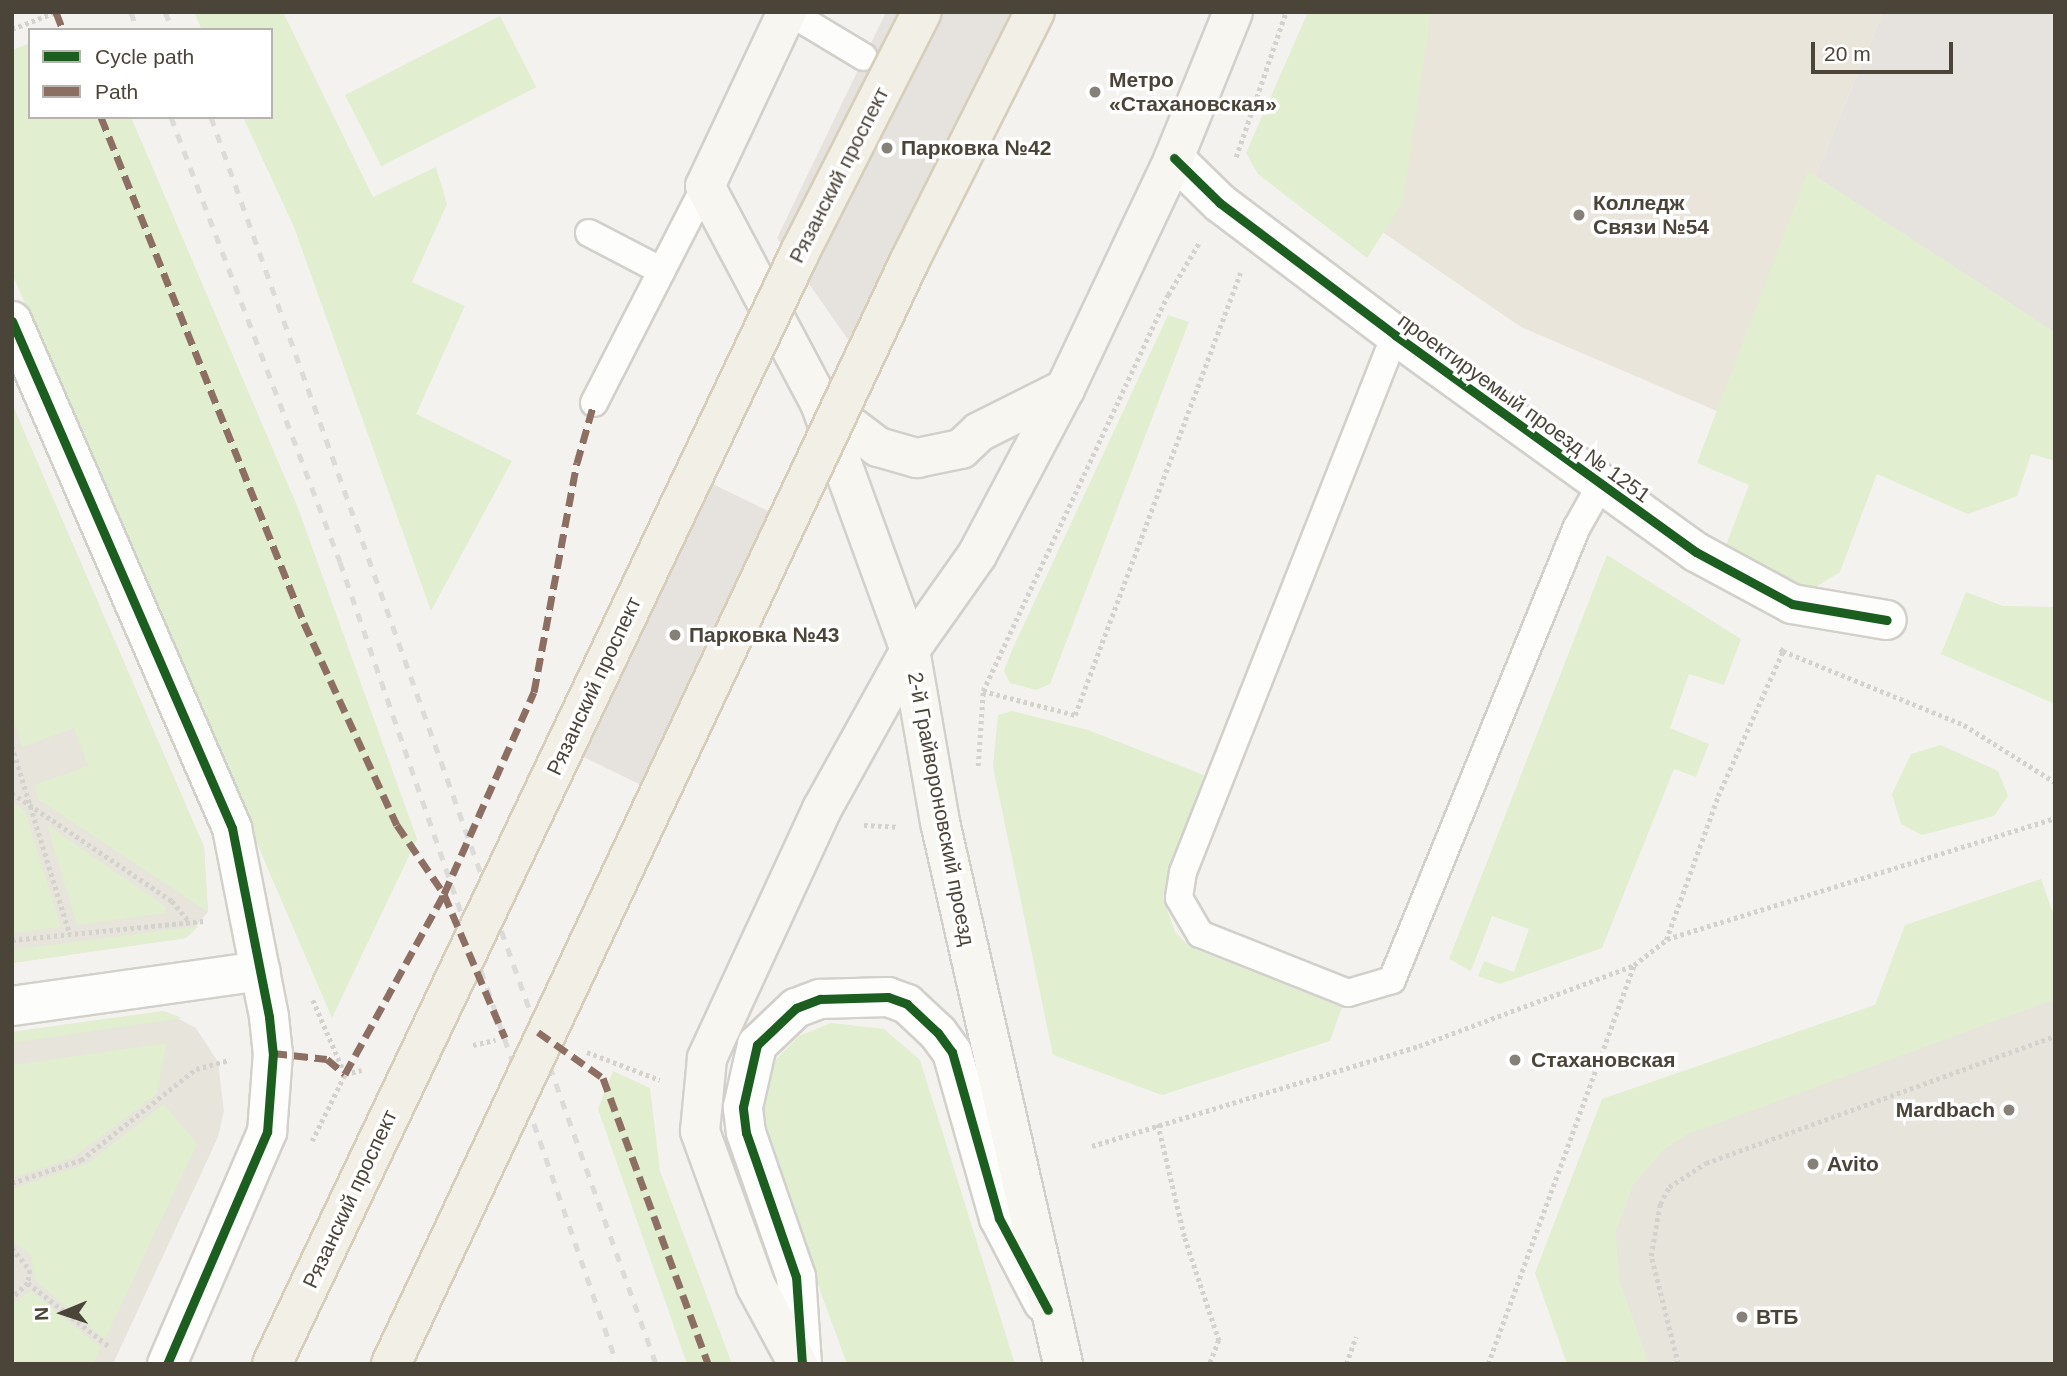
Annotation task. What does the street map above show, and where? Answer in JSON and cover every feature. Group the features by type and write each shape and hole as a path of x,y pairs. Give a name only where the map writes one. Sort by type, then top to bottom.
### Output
{"main road":[{"path":"788,12 705,186 820,403 910,650"},
{"name":"Рязанский проспект","path":"272,1364 800,252 922,12"},
{"path":"391,1364 909,262 1035,12"},
{"path":"910,650 977,555 1065,389 1174,158 1233,12"},
{"path":"820,403 877,447 928,458 961,449 979,432 1065,389"},
{"name":"2-й Грайвороновский проезд","path":"910,650 940,822 1028,1187 1048,1310 1063,1364"},
{"name":"2-й Грайвороновский проезд","path":"800,1364 756,1286 700,1131 698,1094 706,1058 816,822 910,650"}],"street":[{"name":"проектируемый проезд № 1251","path":"1174,158 1220,203 1599,488 1696,552 1792,604 1887,620"},
{"path":"12,321 232,828 261,971 274,1053 267,1132 167,1364"},
{"path":"12,1006 261,971"},
{"path":"800,1364 796,1277 746,1132 743,1107 757,1045 796,1008 820,999 888,997 907,1004 938,1033 952,1052 999,1218 1048,1310"}],"lane":[{"path":"788,12 864,57"},
{"path":"594,403 705,186"},
{"path":"589,233 662,271"},
{"path":"1395,335 1183,872 1179,898 1200,934 1348,993 1392,980 1577,527 1599,488"}],"path":[{"path":"12,29 56,12"},
{"path":"1234,167 1286,12"},
{"path":"979,777 983,691 1163,307 1204,234"},
{"path":"983,691 1075,715 1242,269"},
{"path":"1772,644 1783,651 1964,725 2055,782"},
{"path":"1666,940 1718,796 1783,651"},
{"path":"12,746 70,934"},
{"path":"12,793 172,901 188,920"},
{"path":"1092,1146 1419,1046 1634,965 1666,940 2055,818"},
{"path":"850,824 912,827"},
{"path":"12,940 203,920"},
{"path":"1488,1364 1634,965"},
{"path":"1678,1364 1650,1256 1660,1204 1670,1187 1706,1163 2055,1036"},
{"path":"12,1183 81,1160 196,1069 274,1053"},
{"path":"1158,1124 1185,1238 1219,1340 1210,1364"},
{"path":"12,1248 26,1259 28,1283 110,1347"},
{"path":"12,1298 28,1283"},
{"path":"1346,1364 1356,1337"}],"shaded area":[{"name":"Парковка №42","path":"886,12 1018,12 856,351 777,238"},
{"name":"Колледж Связи №54","path":"1320,12 1883,12 1719,412 1521,327 1260,148"},
{"path":"1883,12 2055,12 2055,351 1807,197"},
{"path":"1897,12 2017,12 2055,37 2055,248 1895,148 1868,120 1869,65"},
{"path":"12,404 204,847 208,912 186,938 12,963"},
{"name":"Парковка №43","path":"680,468 795,524 663,796 548,739"},
{"path":"2055,955 2055,1364 1577,1364 1614,1115"},
{"path":"164,1011 196,1028 218,1062 224,1111 218,1137 113,1364 12,1364 12,1032"}],"green space":[{"path":"194,12 283,12 373,197 436,167 447,204 412,282 465,306 416,414 512,461 431,611 294,227 244,119 273,119 273,28 201,28"},
{"path":"1308,12 1431,12 1403,202 1367,258 1258,174 1246,153"},
{"path":"500,16 536,87 381,166 345,95"},
{"path":"28,44 28,119 132,119 298,508 417,839 332,1018 12,273 12,50"},
{"path":"1808,171 2055,332 2055,461 2031,454 2017,496 1968,514 1877,474 1840,572 1808,592 1723,553 1749,485 1697,463"},
{"path":"1168,315 1189,322 1050,684 1036,690 1010,683 1004,671 1012,650"},
{"path":"12,404 204,847 208,912 38,799 34,785 88,766 74,728 22,747 12,716"},
{"path":"1607,555 1741,639 1724,685 1689,674 1670,728 1709,744 1696,777 1674,769 1602,948 1500,984 1478,976 1484,961 1514,972 1529,929 1492,916 1471,971 1449,959"},
{"path":"1966,592 2003,606 2055,607 2055,704 1941,654"},
{"path":"1012,711 1088,730 1204,775 1163,897 1175,932 1190,947 1342,1007 1330,1041 1162,1095 1053,1055 993,767 998,715"},
{"path":"1941,745 1998,771 2008,796 1994,816 1922,835 1901,824 1892,794 1911,754"},
{"path":"12,802 25,811 61,927 12,933"},
{"path":"47,825 165,906 165,913 77,925"},
{"path":"2041,879 2055,919 2055,999 1688,1134 1663,1150 1633,1185 1616,1232 1619,1279 1649,1364 1567,1364 1535,1273 1602,1099 1875,1005 1905,925"},
{"path":"199,926 186,938 12,963 12,950"},
{"path":"164,1011 182,1018 12,1043 12,1032"},
{"path":"831,1023 884,1029 920,1060 1015,1364 847,1364 759,1124 772,1063 799,1036"},
{"path":"166,1043 157,1094 72,1158 12,1178 12,1065"},
{"path":"613,1071 650,1088 660,1171 732,1364 687,1364 598,1109"},
{"path":"164,1104 197,1144 105,1339 35,1280 31,1255 12,1241 12,1189 87,1164"},
{"path":"31,1291 101,1348 93,1364 12,1364 12,1304"}],"railway":[{"path":"131,12 136,28"},
{"path":"165,12 172,28"},
{"path":"172,119 340,562 617,1364"},
{"path":"212,119 656,1364"}],"marked path":[{"path":"56,12 62,28"},
{"path":"102,119 304,623 397,825 444,894 505,1038"},
{"path":"273,1053 327,1059 345,1074 444,894 534,692 577,463 594,403"},
{"path":"538,1032 603,1078 708,1364"}],"cycle path":[{"path":"1174,158 1220,203 1395,335 1696,552 1792,604 1887,620"},
{"path":"12,321 232,828 269,1017 273,1053 267,1132 167,1364"},
{"path":"802,1364 796,1277 746,1133 743,1107 757,1045 796,1008 820,999 888,997 907,1004 938,1033 952,1052 999,1218 1048,1310"}],"place":[{"name":"Метро «Стахановская»","path":"1095,92"},
{"name":"Парковка №42","path":"887,148"},
{"name":"Колледж Связи №54","path":"1579,215"},
{"name":"Парковка №43","path":"675,635"},
{"name":"Стахановская","path":"1515,1060"},
{"name":"Mardbach","path":"2009,1110"},
{"name":"Avito","path":"1813,1164"},
{"name":"ВТБ","path":"1742,1317"}]}
